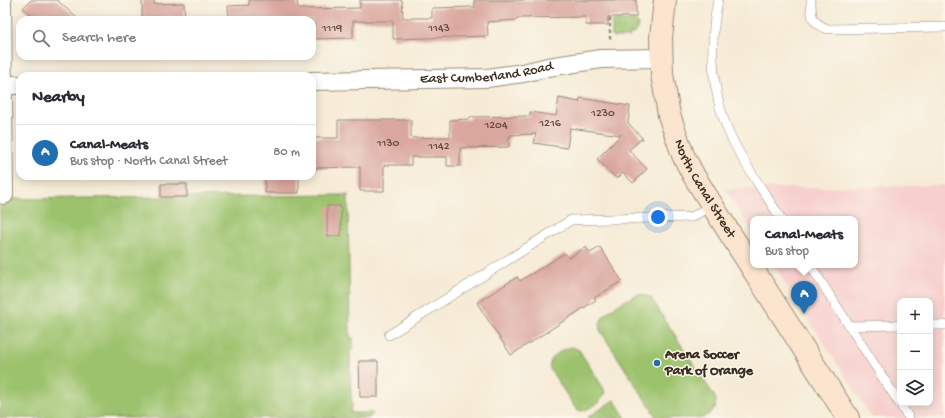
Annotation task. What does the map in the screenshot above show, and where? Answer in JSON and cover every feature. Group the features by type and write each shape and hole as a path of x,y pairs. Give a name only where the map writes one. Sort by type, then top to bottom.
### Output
{"street":[{"path":"2,0 8,85 4,195"},
{"name":"North Canal Street","path":"665,0 661,38 661,58 664,95 668,115 683,155 694,176 750,265"},
{"name":"East Cumberland Road","path":"316,81 487,78 601,59 661,58"},
{"name":"North Canal Street","path":"752,268 848,418"}],"lane":[{"path":"718,0 713,62 715,85 723,118 740,154 779,216"},
{"path":"811,0 813,18 816,23 828,29 945,27"},
{"path":"389,335 571,220 692,217 712,206"},
{"path":"812,268 908,418"},
{"path":"849,326 897,325"},
{"path":"933,325 945,325"}],"path":[{"path":"610,17 610,39"}],"shaded area":[{"path":"945,185 945,418 872,418 776,268 858,268 858,216 750,216 750,228 725,189"}],"green space":[{"path":"612,21 635,21 638,24 637,29 633,34 629,35 629,37 612,37"},
{"path":"348,195 350,338 353,338 353,350 350,350 352,399 351,413 373,413 369,418 0,418 0,199"},
{"name":"Arena Soccer Park of Orange","path":"639,294 651,298 714,396 716,400 715,409 703,418 657,418 600,330 602,318 606,314 618,305"},
{"path":"572,347 579,350 604,389 603,397 598,403 582,411 576,409 550,369 551,361 556,355"},
{"path":"614,400 626,418 587,418"}],"building":[{"path":"31,0 57,0 75,16 32,16 23,8"},
{"path":"142,0 154,0 154,4 184,3 185,16 142,16"},
{"path":"249,0 297,0 298,9 360,8 360,0 402,0 403,18 432,18 432,8 475,7 474,0 636,0 636,17 608,17 608,25 586,25 586,17 517,18 517,20 487,22 488,36 393,39 393,21 353,21 353,38 316,39 316,16 229,16 228,6 249,5"},
{"path":"559,98 579,102 580,98 630,106 628,123 643,139 641,139 629,150 647,169 633,183 623,173 617,179 597,159 621,135 570,128 567,148 534,143 536,134 510,135 510,138 508,138 509,147 460,148 460,166 447,166 447,157 411,157 411,165 384,165 384,191 360,191 360,167 316,168 316,138 338,138 338,120 411,120 411,138 450,137 450,120 470,119 470,117 530,116 530,112 556,116"},
{"path":"265,180 299,180 299,193 265,193"},
{"path":"161,184 187,184 187,197 161,197"},
{"path":"327,206 341,206 341,236 327,236"},
{"path":"586,247 590,253 600,247 622,281 594,298 596,300 511,355 477,303 517,277 520,281 565,253 569,258"},
{"path":"359,361 378,361 378,397 360,397"}],"place":[{"name":"Canal-Meats","path":"804,314"},
{"name":"Arena Soccer Park of Orange","path":"657,363"}]}
